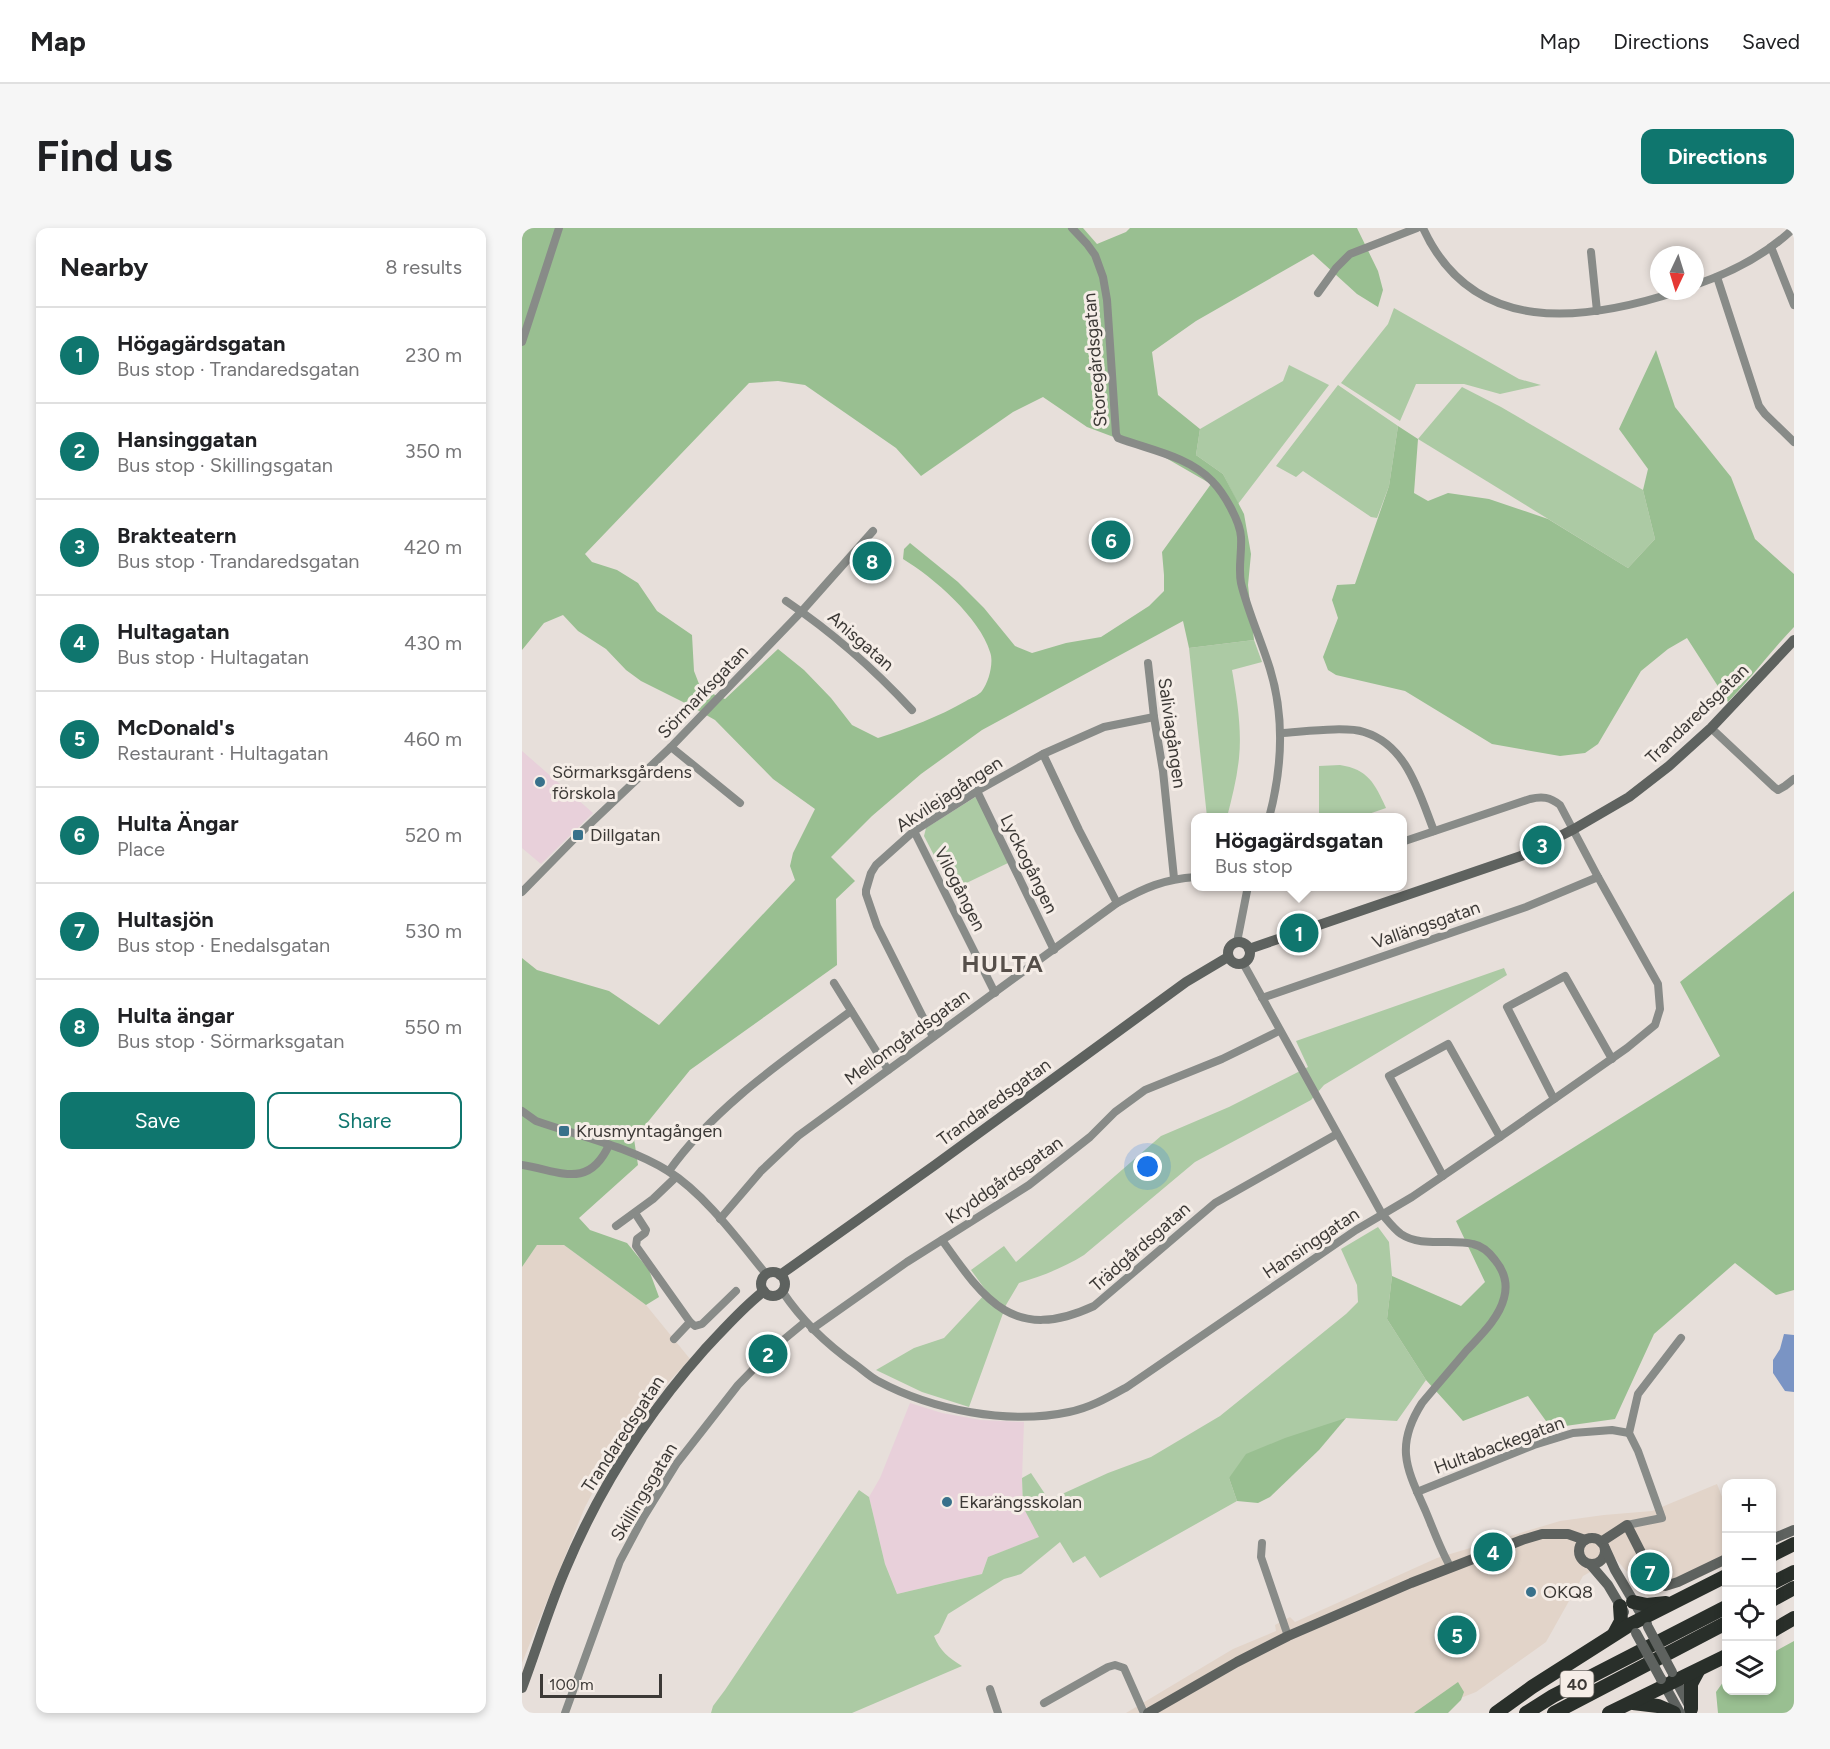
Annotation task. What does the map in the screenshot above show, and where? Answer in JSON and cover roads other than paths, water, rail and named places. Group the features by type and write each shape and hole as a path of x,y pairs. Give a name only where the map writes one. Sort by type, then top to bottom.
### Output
{"highway":[{"path":"1776,1553 1794,1544"},
{"path":"1776,1581 1794,1572"},
{"path":"1496,1713 1614,1634 1639,1626 1671,1603 1722,1578"},
{"path":"1776,1598 1794,1588"},
{"path":"1614,1634 1627,1604 1671,1603"},
{"name":"40","path":"1526,1713 1553,1696 1722,1609"},
{"path":"1776,1629 1794,1618"},
{"name":"40","path":"1554,1713 1722,1625"},
{"path":"1609,1713 1631,1703 1669,1679 1698,1671 1722,1658"},
{"path":"1688,1712 1691,1684 1698,1671"},
{"path":"1631,1703 1651,1704 1674,1713"}],"street":[{"path":"522,342 559,228"},
{"name":"Storegårdsgatan","path":"1072,228 1095,255 1103,277 1107,300 1118,438 1183,461 1205,474 1221,492 1239,525 1242,584 1277,693 1280,733 1278,778 1270,813"},
{"path":"1318,293 1336,268 1350,254 1417,228"},
{"path":"1423,228 1444,264 1463,282 1484,297 1509,307 1536,313 1570,314 1628,306 1650,299"},
{"path":"1704,282 1771,248 1794,228"},
{"path":"1771,248 1794,305"},
{"path":"1591,252 1597,311"},
{"path":"1717,277 1759,406 1792,437"},
{"name":"Sörmarksgatan","path":"522,891 671,747 802,611 873,531"},
{"name":"Anisgatan","path":"786,601 802,611 861,659 912,710"},
{"name":"Trandaredsgatan","path":"1249,949 1511,860 1574,829 1641,788 1678,759 1711,728 1794,640"},
{"name":"Saliviagången","path":"1148,663 1163,771 1174,878"},
{"name":"Akvilejagången","path":"933,1037 878,926 866,894 871,873 876,865 914,831 978,790 1043,754 1104,727 1154,717"},
{"path":"1711,728 1774,788 1778,790 1794,779"},
{"path":"1280,733 1363,731 1386,742 1401,758 1412,776 1434,831"},
{"path":"671,747 740,802"},
{"path":"1043,754 1117,903"},
{"name":"Lyckogången","path":"978,790 1054,950"},
{"path":"1407,840 1540,797 1548,797 1560,805 1574,829"},
{"name":"Hansinggatan","path":"782,1291 805,1322 828,1345 877,1380 920,1399 951,1408 986,1414 1029,1417 1068,1412 1100,1402 1127,1387 1356,1230 1412,1197 1500,1137 1612,1059 1655,1025 1660,1000 1658,984 1598,878 1574,829"},
{"name":"Vilogången","path":"914,831 995,993"},
{"name":"Mellomgårdsgatan","path":"720,1219 761,1171 798,1136 1117,903 1153,885 1174,878 1191,877"},
{"name":"Vallängsgatan","path":"1262,998 1526,907 1598,878"},
{"path":"1237,942 1247,891"},
{"path":"1237,942 1244,943 1249,949 1249,957 1243,963 1234,963 1228,957 1229,947 1237,942"},
{"name":"Trandaredsgatan","path":"780,1275 1186,982 1228,957"},
{"path":"1243,963 1382,1214 1400,1233 1413,1240 1476,1244 1489,1252 1502,1268 1506,1285 1500,1310 1486,1330 1422,1403 1414,1415 1405,1449 1410,1479 1451,1568"},
{"path":"1554,1099 1507,1007 1565,976 1612,1059"},
{"path":"834,983 888,1070"},
{"path":"669,1171 719,1113 851,1011"},
{"name":"Kryddgårdsgatan","path":"812,1329 907,1262 1029,1185 1090,1137 1115,1112 1145,1090 1222,1059 1280,1031"},
{"path":"1443,1176 1389,1076 1448,1044 1500,1137"},
{"path":"522,1111 536,1120 643,1157 669,1171 696,1193 766,1274"},
{"name":"Trädgårdsgatan","path":"942,1240 976,1286 990,1301 1008,1313 1029,1319 1053,1320 1074,1316 1094,1306 1215,1203 1337,1134"},
{"path":"522,1166 560,1174 582,1173 595,1164 609,1145"},
{"path":"616,1226 653,1199 676,1177"},
{"path":"635,1213 646,1230 637,1239 636,1246 695,1326 702,1324 736,1292"},
{"path":"773,1272 780,1275 784,1282 782,1291 773,1295 764,1291 761,1282 766,1274 773,1272"},
{"name":"Trandaredsgatan","path":"522,1688 565,1570 592,1512 622,1458 677,1381 719,1334 764,1291"},
{"path":"674,1339 690,1322"},
{"name":"Skillingsgatan","path":"565,1713 620,1561 676,1463 738,1385 776,1346 805,1322"},
{"path":"1603,1545 1627,1525 1662,1518 1638,1451 1629,1433 1638,1394 1681,1338"},
{"name":"Hultabackegatan","path":"1417,1492 1534,1445 1573,1433 1612,1430 1629,1433"},
{"path":"1627,1525 1650,1572 1662,1585 1669,1586 1722,1561"},
{"path":"1776,1537 1794,1530"},
{"path":"1044,1702 1108,1667 1119,1665 1124,1668 1146,1713 1288,1636 1392,1591 1542,1534 1568,1534 1585,1540"},
{"path":"1627,1604 1582,1558 1579,1552 1585,1540 1593,1538 1603,1545 1627,1604 1688,1712"},
{"path":"1262,1543 1261,1557 1288,1636"},
{"path":"1590,1564 1602,1560 1605,1552 1603,1545"},
{"path":"990,1689 998,1713"}],"water":[{"path":"1784,1334 1794,1335 1794,1392 1785,1391 1773,1373 1773,1360 1780,1349"}],"place":[{"name":"Hulta Ängar","path":"1111,540"},
{"name":"Hulta ängar","path":"872,561"},
{"name":"Sörmarksgårdens förskola","path":"540,782"},
{"name":"Dillgatan","path":"578,835"},
{"name":"Brakteatern","path":"1542,845"},
{"name":"Högagärdsgatan","path":"1299,933"},
{"name":"Krusmyntagången","path":"564,1131"},
{"name":"Hansinggatan","path":"768,1354"},
{"name":"Ekarängsskolan","path":"947,1502"},
{"name":"Hultagatan","path":"1493,1552"},
{"name":"Hultasjön","path":"1650,1572"},
{"name":"OKQ8","path":"1531,1592"},
{"name":"McDonald's","path":"1457,1635"}],"district":[{"name":"HULTA","path":"1003,964"}]}
